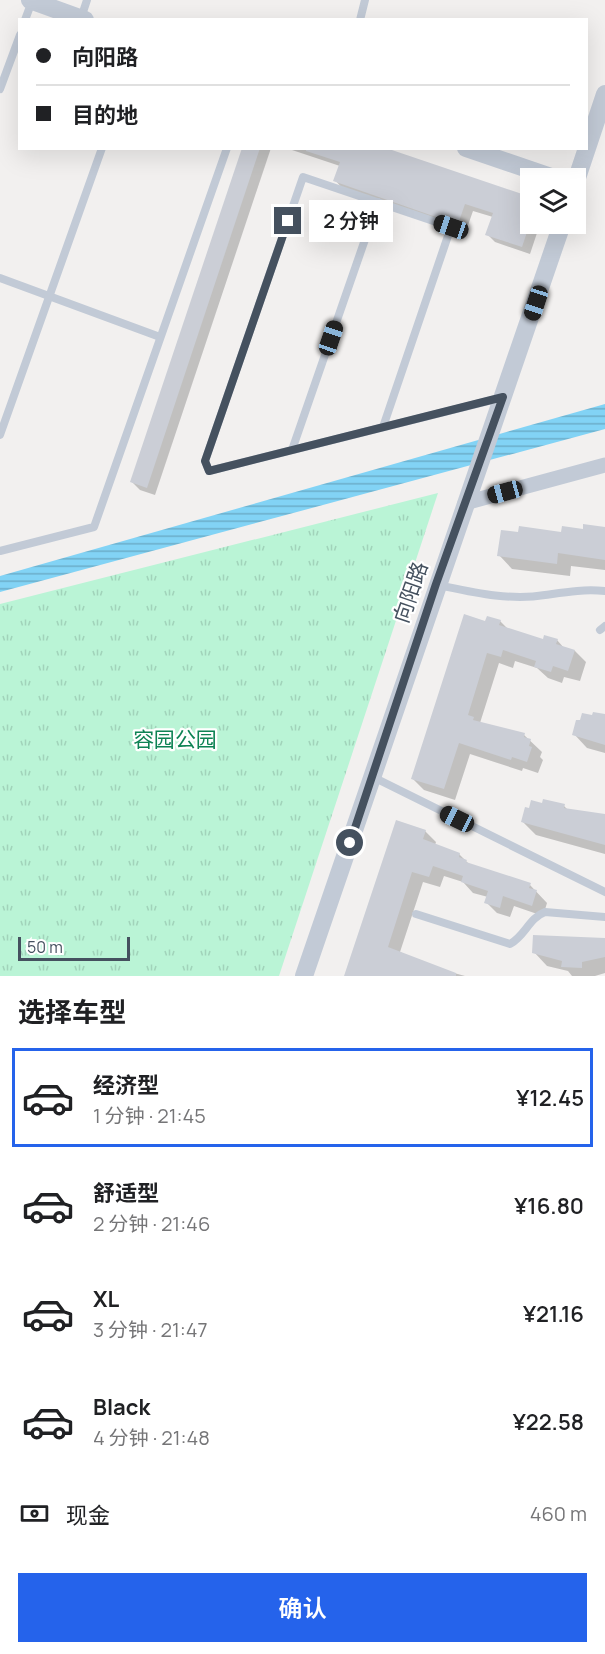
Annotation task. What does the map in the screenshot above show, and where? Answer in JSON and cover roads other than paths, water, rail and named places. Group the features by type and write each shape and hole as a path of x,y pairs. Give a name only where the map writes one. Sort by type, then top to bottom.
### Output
{"street":[{"path":"31,0 80,18"},
{"path":"588,145 605,94"},
{"path":"472,150 525,168"},
{"path":"580,168 586,150"},
{"name":"向阳路","path":"304,976 373,777 436,584 559,234"},
{"path":"465,503 605,465"}],"lane":[{"path":"26,18 31,0"},
{"path":"83,18 87,0"},
{"path":"360,18 365,0"},
{"path":"0,89 18,40"},
{"path":"0,435 101,150"},
{"path":"0,551 94,527 225,150"},
{"path":"383,428 451,227 303,177 205,461 206,468 209,471 383,428 503,397"},
{"path":"292,450 378,202"},
{"path":"0,278 160,337"},
{"path":"436,584 502,596 544,595 580,589 605,591"},
{"path":"373,777 605,892"},
{"path":"416,914 510,944 518,940 537,915 545,912 605,917"}],"water":[{"path":"605,404 605,429 0,592 0,576"}],"park label":[{"name":"容园公园","path":"175,739"}]}
